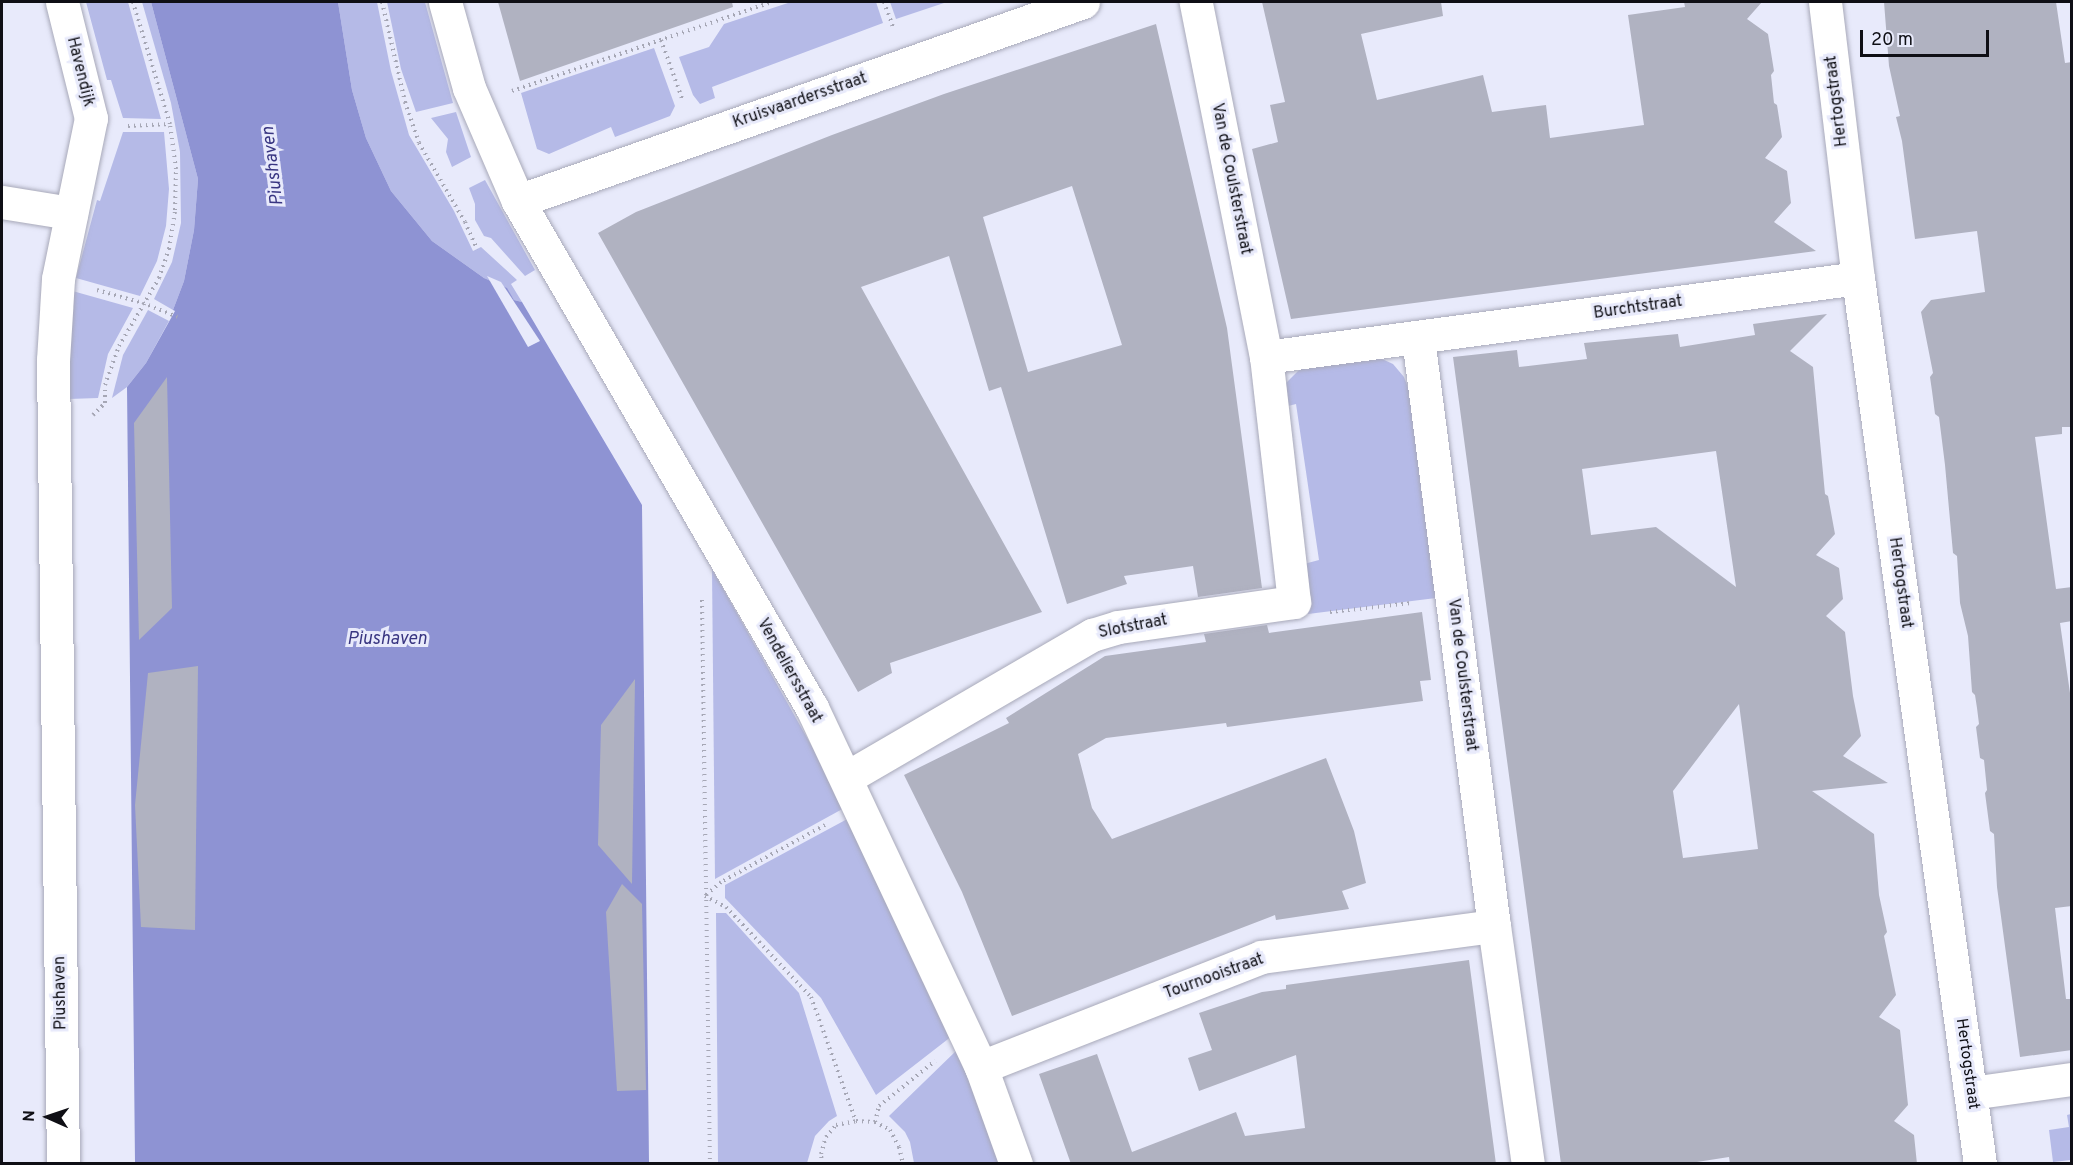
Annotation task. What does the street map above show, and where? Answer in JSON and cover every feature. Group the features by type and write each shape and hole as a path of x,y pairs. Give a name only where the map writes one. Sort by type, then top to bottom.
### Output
{"street":[{"name":"Havendijk","path":"62,2 91,118 71,213"},
{"path":"445,2 476,103 518,201"},
{"name":"Kruisvaardersstraat","path":"518,201 1083,2"},
{"name":"Van de Coulsterstraat","path":"1196,2 1266,357 1294,602"},
{"name":"Hertogstraat","path":"1825,2 1858,278 1980,1164"},
{"name":"Vendeliersstraat","path":"518,201 800,688 853,792 981,1067 1016,1164"},
{"path":"2,202 71,213"},
{"name":"Piushaven","path":"63,1164 53,360 58,279 71,213"},
{"name":"Burchtstraat","path":"1418,338 1858,278"},
{"path":"1266,357 1418,338"},
{"name":"Van de Coulsterstraat","path":"1418,338 1494,926 1528,1164"},
{"name":"Slotstraat","path":"853,792 1092,635 1118,627 1294,602"},
{"name":"Tournooistraat","path":"981,1067 1261,957 1494,926"},
{"path":"1971,1093 2072,1079"}],"path":[{"path":"55,453 105,403 105,385 118,346 159,278 170,249 175,210 176,169 170,124 133,2"},
{"path":"382,2 405,102 419,143 459,212 477,249"},
{"path":"476,103 772,2"},
{"path":"660,40 697,138"},
{"path":"58,279 143,303 177,317"},
{"path":"702,588 710,1164"},
{"path":"1294,602 1308,614 1452,599"},
{"path":"705,896 721,882 853,792"},
{"path":"705,896 726,907 811,997 856,1121"},
{"path":"875,1122 879,1106 966,1036"},
{"path":"822,1164 821,1154 826,1137 836,1125 856,1121 875,1122 890,1130 899,1147 903,1164"}],"shaded area":[{"path":"86,2 128,2 161,119 123,118 111,80 107,80"},
{"path":"142,2 151,2 198,179 194,230 184,281 173,310 154,299 172,262 181,223 180,152 171,103"},
{"path":"338,2 377,2 391,71 409,135 454,211 473,251 481,247 517,280 511,284 522,302 514,300 506,288 484,278 432,241 391,191 366,138 352,90"},
{"path":"387,2 425,2 453,103 416,112 401,69"},
{"path":"791,2 876,2 883,23 712,87 715,98 700,104 693,95 679,57 709,47 724,24"},
{"path":"890,2 947,2 896,19"},
{"path":"654,48 675,106 670,116 615,137 611,127 549,154 537,149 521,93"},
{"path":"456,112 471,157 452,167 446,152 448,139 431,118"},
{"path":"123,132 164,132 169,189 166,226 157,261 140,296 76,278 97,200 100,201"},
{"path":"485,180 535,270 525,276 491,238 484,236 475,220 475,204 469,188"},
{"path":"69,290 133,308 108,354 98,398 69,399"},
{"path":"148,310 169,321 146,363 127,387 112,398 123,355"},
{"path":"1382,359 1393,364 1404,377 1410,393 1436,598 1308,614 1304,564 1319,560 1296,404 1284,407 1286,383 1301,368 1349,360"},
{"path":"712,569 846,807 715,879"},
{"path":"851,817 952,1036 876,1095 821,998 725,898 725,885"},
{"path":"716,913 726,913 799,993 837,1116 815,1136 807,1163 718,1163"},
{"path":"958,1049 1001,1163 914,1163 910,1142 905,1132 889,1116"},
{"path":"2071,1114 2071,1160 2053,1162 2049,1130 2069,1127 2067,1115"}],"water":[{"name":"Piushaven","path":"151,2 338,2 352,90 366,138 391,191 432,241 484,278 507,288 514,300 522,302 642,505 649,1163 135,1163 127,387 146,363 175,311 173,310 184,281 194,230 198,179"}],"pier":[{"path":"487,276 501,282 540,341 528,347"}],"building":[{"path":"498,2 732,2 733,7 520,81"},
{"path":"1262,2 1441,2 1443,16 1361,34 1377,100 1483,75 1492,112 1546,105 1550,138 1644,125 1628,15 1685,7 1684,2 1762,2 1747,19 1768,34 1774,71 1771,75 1774,103 1777,105 1782,137 1765,158 1787,171 1791,203 1774,222 1816,251 1291,319 1252,149 1278,142 1270,105 1285,102"},
{"path":"1884,2 2056,2 2065,63 2072,62 2072,427 2062,427 2062,434 2035,437 2056,589 2072,587 2072,621 2060,623 2072,707 2072,906 2055,908 2066,999 2072,999 2072,1050 2020,1057 1997,887 1994,834 1990,831 1984,760 1980,758 1976,727 1979,724 1975,695 1972,692 1968,636 1960,603 1957,556 1953,553 1939,417 1935,414 1930,377 1933,373 1921,312 1931,300 1985,292 1977,231 1915,239 1902,141 1896,117 1900,116 1889,66"},
{"path":"1156,24 1227,328 1262,588 1198,597 1193,566 1124,576 1127,584 1067,604 1001,387 989,391 949,256 861,287 1042,612 890,663 892,673 858,692 598,233 636,212 944,94","holes":["1072,186 1122,345 1028,372 983,217"]},
{"path":"1827,314 1790,351 1813,367 1825,494 1828,496 1835,534 1816,555 1839,568 1843,599 1826,616 1845,632 1853,696 1861,736 1843,756 1888,783 1812,791 1874,834 1879,895 1887,932 1884,936 1896,995 1879,1017 1900,1030 1908,1105 1894,1121 1914,1135 1917,1164 1730,1164 1729,1157 1684,1164 1561,1164 1453,357 1517,350 1519,367 1587,359 1584,343 1678,334 1680,347 1755,335 1753,324","holes":["1716,451 1736,587 1656,527 1591,535 1582,469","1739,704 1758,849 1683,858 1673,791"]},
{"path":"167,377 172,608 139,640 134,423"},
{"path":"1422,612 1431,680 1420,681 1423,701 1227,727 1226,723 1106,738 1078,754 1092,808 1112,839 1326,758 1354,831 1366,883 1342,891 1349,909 1276,920 1275,915 1012,1016 962,892 904,775 1009,723 1006,718 1105,656 1206,642 1204,634 1267,625 1269,633"},
{"path":"198,666 195,930 141,927 135,805 148,673"},
{"path":"635,679 632,884 598,845 601,725"},
{"path":"622,884 642,904 646,1090 617,1091 606,912"},
{"path":"1469,960 1496,1164 1071,1164 1039,1074 1097,1054 1132,1152 1236,1112 1245,1136 1305,1128 1296,1055 1199,1091 1188,1058 1212,1050 1199,1013 1262,992 1286,989 1286,985"}]}
